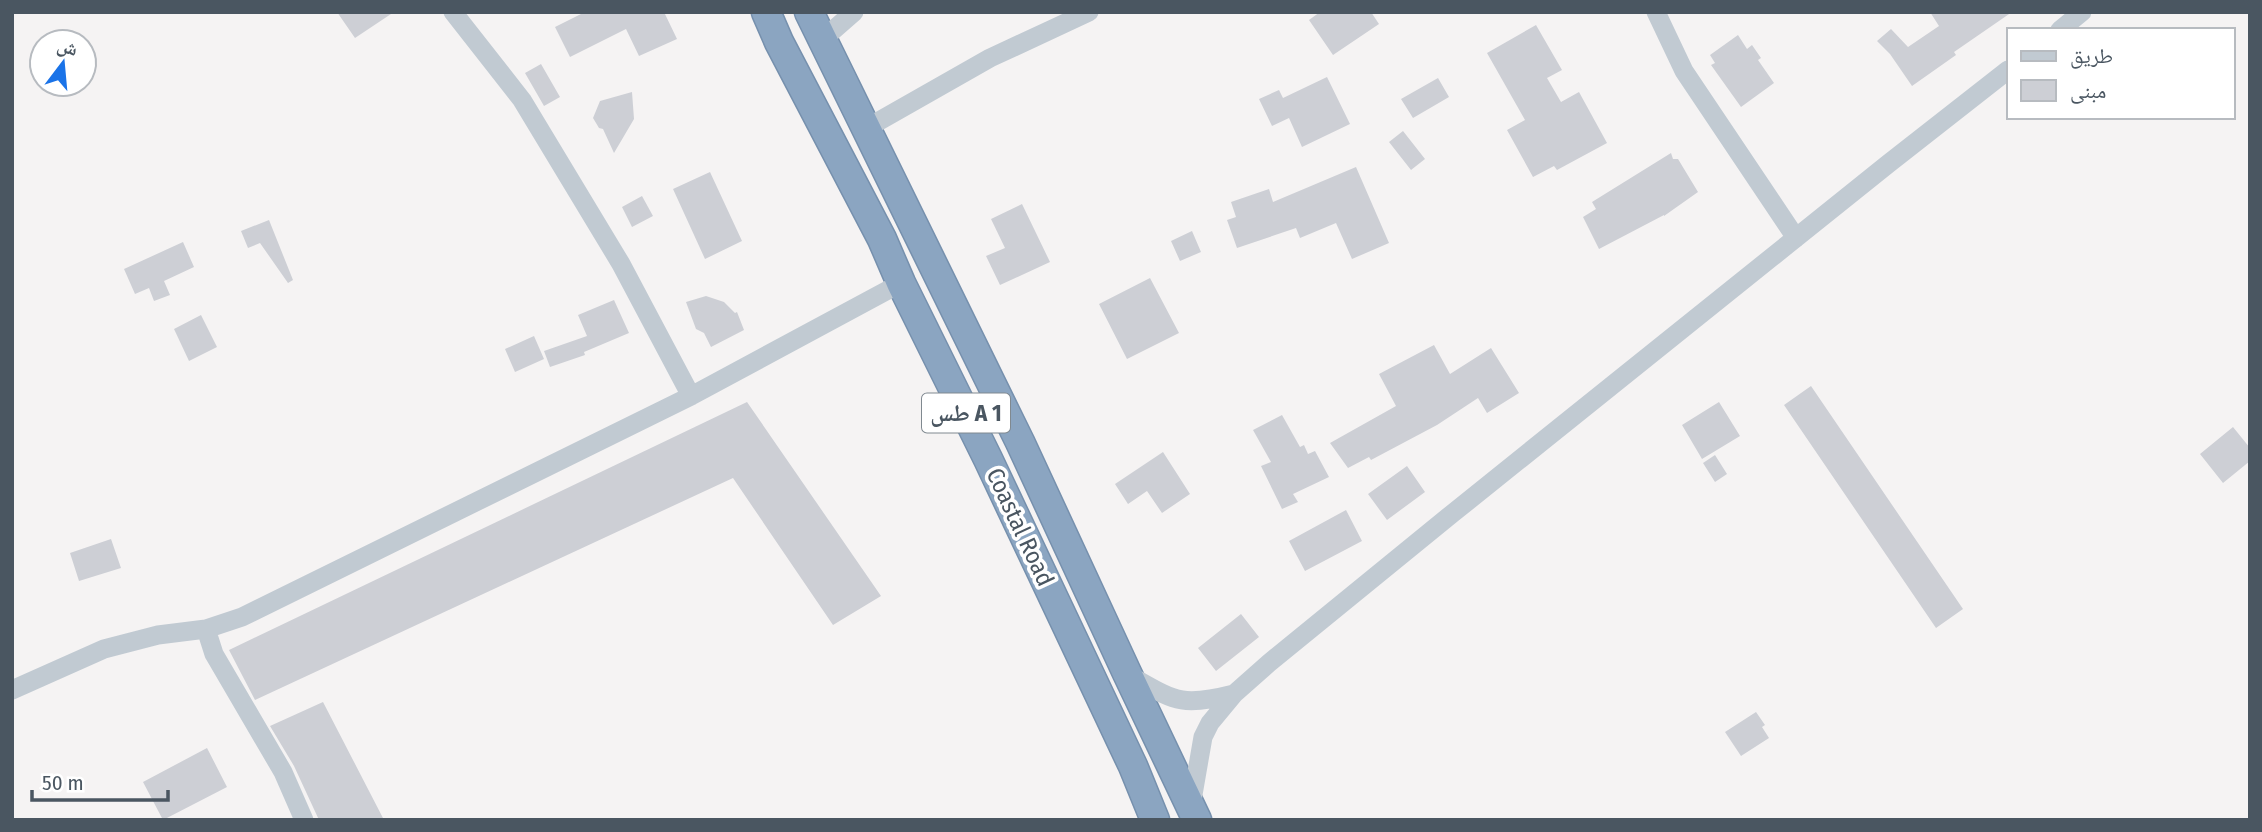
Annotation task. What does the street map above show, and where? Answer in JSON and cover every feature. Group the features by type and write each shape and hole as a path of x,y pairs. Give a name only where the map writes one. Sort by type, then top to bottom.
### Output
{"highway":[{"name":"Coastal Road","path":"766,12 882,239 901,283 989,459 1133,766 1155,820"},
{"name":"Coastal Road","path":"809,12 1020,442 1194,813"},
{"path":"989,459 1020,442"}],"street":[{"path":"453,12 522,100 621,264 691,396"},
{"path":"822,40 854,12"},
{"path":"865,129 990,58 1089,12"},
{"path":"1656,12 1684,71 1796,238"},
{"path":"2062,28 2082,12"},
{"path":"1194,813 1203,737 1210,723 1234,694 1443,522 2007,71"},
{"path":"12,690 104,649 158,635 205,629 242,617 691,396 901,283"},
{"path":"205,629 214,654 283,772 304,820"},
{"path":"1127,673 1177,701 1193,702 1234,694"}],"building":[{"path":"337,12 394,12 355,38"},
{"path":"585,12 664,12 677,39 639,56 626,29 570,57 555,27"},
{"path":"1320,12 1371,12 1379,24 1333,55 1309,20"},
{"path":"1930,12 2012,12 1954,52 1956,55 1912,86 1890,54 1877,41 1891,29 1908,47 1939,26"},
{"path":"1536,25 1562,70 1547,78 1561,102 1579,92 1607,143 1557,170 1554,166 1533,177 1507,130 1525,120 1487,53"},
{"path":"1738,35 1747,49 1752,45 1761,58 1758,60 1774,83 1741,107 1711,65 1715,63 1710,55"},
{"path":"541,64 560,97 544,106 525,73"},
{"path":"1327,77 1350,124 1302,147 1289,118 1272,126 1259,99 1279,90 1283,98"},
{"path":"1438,78 1449,97 1413,118 1401,99"},
{"path":"632,92 634,119 614,153 603,129 599,128 593,118 600,101"},
{"path":"1403,131 1425,159 1411,170 1389,142"},
{"path":"1671,153 1673,159 1678,159 1698,192 1664,216 1599,249 1583,217 1596,209 1592,202"},
{"path":"1356,167 1389,243 1352,259 1336,223 1300,238 1296,228 1237,248 1227,220 1236,217 1231,202 1269,189 1273,202"},
{"path":"710,172 742,241 705,259 673,189"},
{"path":"642,196 653,216 632,227 622,207"},
{"path":"1022,204 1050,262 1000,285 986,256 1005,248 991,219"},
{"path":"269,220 293,280 288,283 260,243 248,248 241,231"},
{"path":"1192,231 1201,252 1180,261 1171,241"},
{"path":"183,242 194,267 164,281 170,295 154,301 149,288 135,294 124,269"},
{"path":"1150,278 1179,333 1127,359 1099,304"},
{"path":"706,296 724,302 737,312 744,330 711,347 704,333 696,329 686,302"},
{"path":"614,300 629,333 584,352 585,355 550,367 544,351 587,336 578,315"},
{"path":"201,315 217,347 189,361 174,329"},
{"path":"534,336 544,359 515,372 505,349"},
{"path":"1434,345 1450,374 1491,348 1519,393 1487,413 1478,398 1437,425 1371,460 1369,457 1348,468 1330,443 1396,406 1379,374"},
{"path":"1811,386 1963,609 1936,628 1784,405"},
{"path":"747,402 881,596 833,625 733,478 255,700 229,650"},
{"path":"1719,402 1740,436 1702,459 1682,425"},
{"path":"1282,415 1300,447 1304,445 1308,454 1315,451 1329,477 1293,494 1298,502 1282,509 1261,466 1271,462 1253,430"},
{"path":"2233,427 2250,448 2250,461 2223,483 2200,454"},
{"path":"1163,452 1190,494 1162,513 1147,491 1128,504 1115,484"},
{"path":"1715,455 1727,474 1715,482 1703,463"},
{"path":"1407,466 1425,492 1387,520 1368,494"},
{"path":"1346,510 1362,541 1305,571 1289,541"},
{"path":"111,539 121,568 79,581 70,553"},
{"path":"1241,614 1259,637 1216,671 1198,648"},
{"path":"323,702 384,820 319,820 294,766 270,726"},
{"path":"1756,712 1765,725 1762,727 1769,738 1741,756 1725,732"},
{"path":"207,748 227,787 163,820 143,782"}]}
